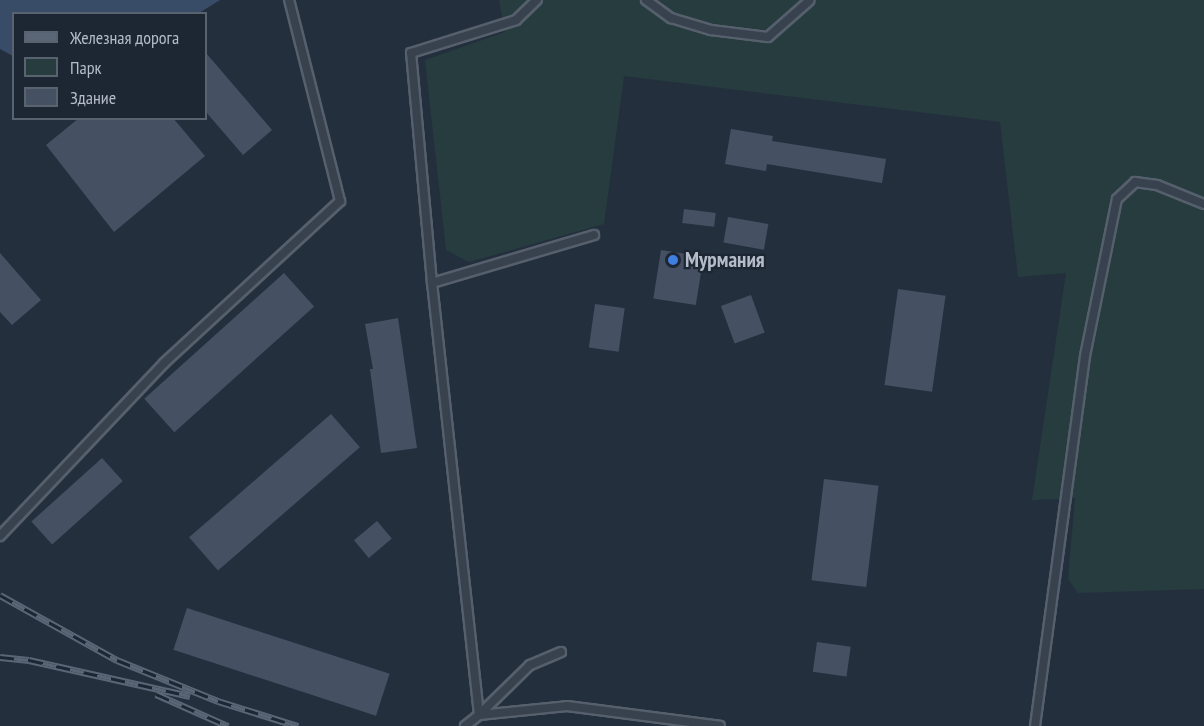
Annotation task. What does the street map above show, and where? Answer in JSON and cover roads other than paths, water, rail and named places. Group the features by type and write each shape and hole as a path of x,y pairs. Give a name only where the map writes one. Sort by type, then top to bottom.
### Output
{"lane":[{"path":"0,536 164,363 340,201 289,0"},
{"path":"479,715 432,284 411,53 516,20 537,0"},
{"path":"646,0 671,18 711,30 768,37 809,1"},
{"path":"1035,726 1085,356 1118,199 1135,182 1157,185 1204,204"},
{"path":"432,284 594,235"},
{"path":"465,726 530,665 561,652"},
{"path":"479,715 567,706 720,726"}],"water":[{"path":"0,0 220,0 201,12 12,12 12,55 0,49"}],"railway":[{"path":"0,595 117,660 218,701 298,726"},
{"path":"0,657 29,660 190,696"},
{"path":"156,694 228,726"}],"place":[{"name":"Мурмания","path":"673,260"}]}
